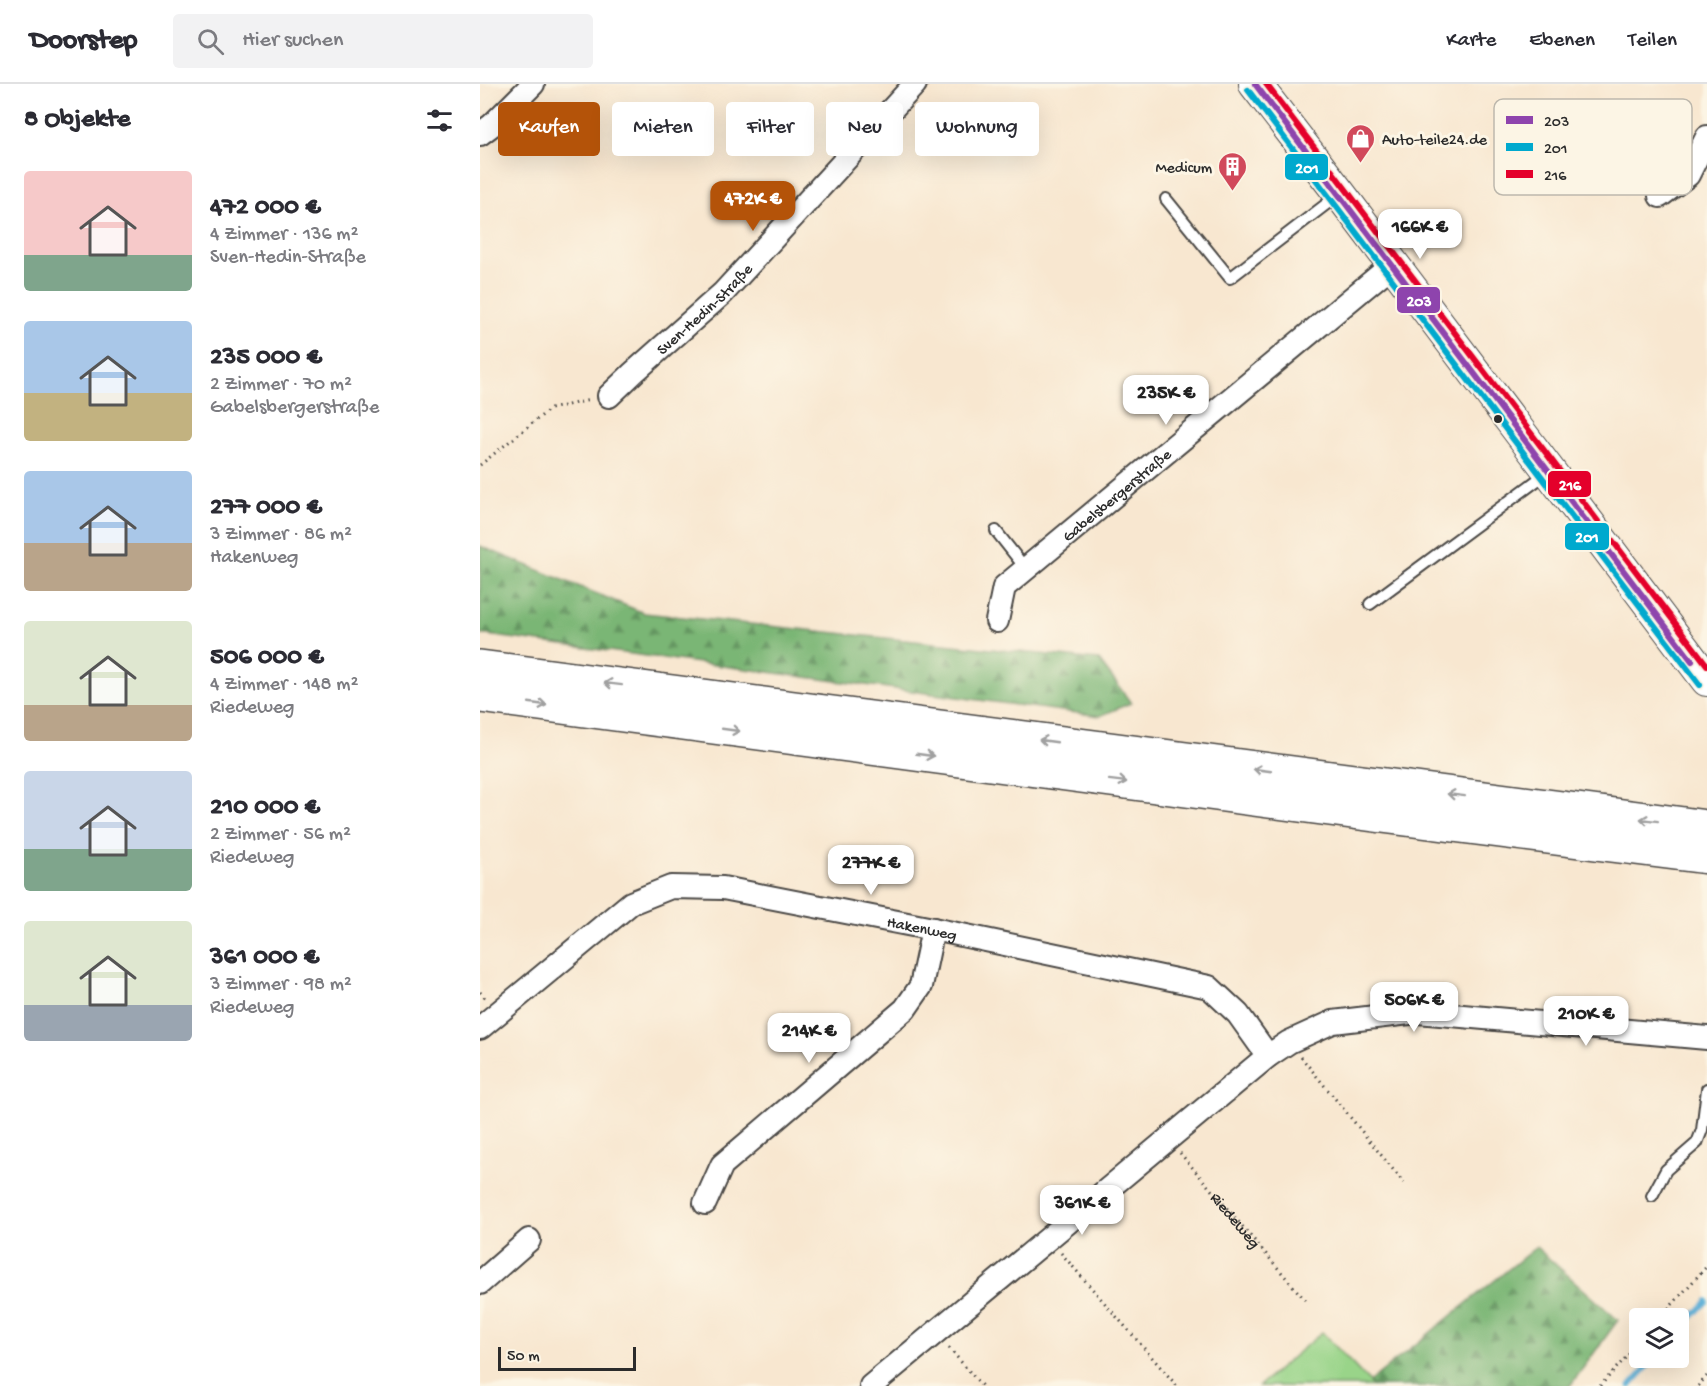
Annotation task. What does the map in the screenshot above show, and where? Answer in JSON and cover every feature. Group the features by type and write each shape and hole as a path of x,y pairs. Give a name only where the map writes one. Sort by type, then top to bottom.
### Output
{"highway":[{"path":"480,667 1707,827"},
{"path":"480,696 1382,816 1707,856"}],"main road":[{"path":"1255,84 1549,471 1702,664"}],"street":[{"path":"480,134 533,84"},
{"name":"Sven-Hedin-Straße","path":"609,396 723,293 915,84"},
{"path":"1692,167 1707,137"},
{"name":"Gabelsbergerstraße","path":"997,621 1004,587 1392,265"},
{"name":"Hakenweg","path":"480,1028 631,903 671,887 723,888 1209,987 1238,1014 1268,1056"},
{"path":"705,1203 722,1165 905,1009 921,986 933,929"},
{"path":"871,1386 1268,1056 1289,1042 1333,1022 1418,1012 1707,1038"},
{"path":"480,1283 529,1240"}],"lane":[{"path":"1166,199 1230,278 1340,194"},
{"path":"1370,604 1549,471"},
{"path":"996,531 1026,569"},
{"path":"1652,1196 1666,1170 1698,1143 1702,1130 1707,1089"}],"path":[{"path":"480,465 550,409 609,396"},
{"path":"1289,1042 1404,1183"},
{"name":"Riedeweg","path":"1168,1137 1305,1300"},
{"path":"1048,1238 1177,1386"},
{"path":"1669,1308 1707,1266"},
{"path":"936,1333 982,1386"},
{"path":"1600,1386 1629,1354"},
{"path":"1698,1386 1707,1377"}],"green space":[{"path":"480,546 644,613 1099,660 1131,703 1100,716 480,634"},
{"path":"1536,1247 1618,1320 1570,1386 1373,1386 1369,1382"},
{"path":"1322,1332 1373,1386 1259,1386"}],"waterway":[{"path":"1689,1320 1707,1301"},
{"path":"1630,1386 1647,1368"}],"transit line":[{"name":"203","path":"1255,84 1692,661"},
{"name":"216","path":"1266,84 1707,665"},
{"name":"201","path":"1248,90 1700,685"}],"place":[{"name":"Auto-teile24.de","path":"1361,164"},
{"name":"Medicum","path":"1233,192"}]}
